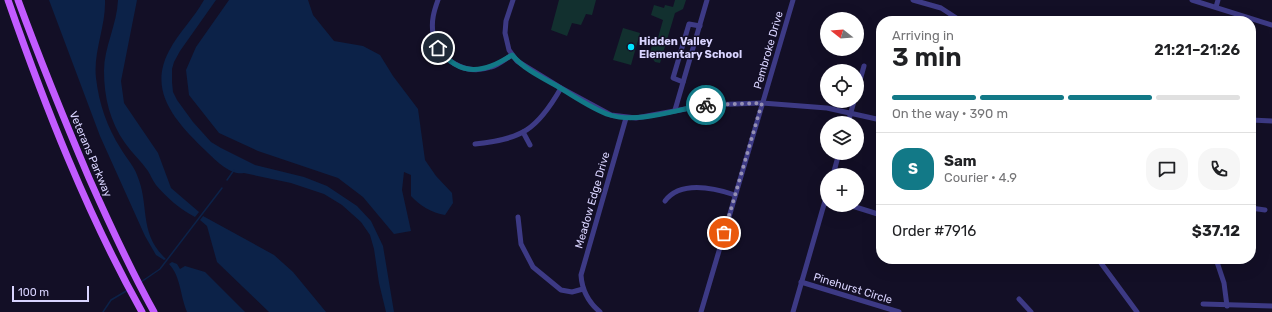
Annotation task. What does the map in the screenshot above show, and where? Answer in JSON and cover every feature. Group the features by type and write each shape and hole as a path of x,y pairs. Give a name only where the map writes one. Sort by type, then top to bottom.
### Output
{"main road":[{"name":"Veterans Parkway","path":"8,0 28,58 57,129 121,272 142,312"},
{"name":"Veterans Parkway","path":"18,0 38,56 67,126 130,267 154,312"}],"street":[{"path":"438,0 432,20 433,34 438,48 448,60 468,69 483,69 497,65 512,55"},
{"path":"513,0 506,21 505,33 506,42 512,55 523,66 602,112 626,118 707,105 762,103 802,105 851,112 876,119"},
{"path":"675,110 707,0"},
{"name":"Pembroke Drive","path":"701,312 793,0"},
{"path":"913,0 941,8 953,16"},
{"path":"1192,0 1244,16"},
{"path":"1216,7 1218,0"},
{"path":"1256,20 1272,25"},
{"path":"683,82 673,78 686,32 689,24 700,26"},
{"path":"475,144 503,140 523,132 540,119 561,88"},
{"path":"850,116 852,108"},
{"name":"Meadow Edge Drive","path":"583,288 582,268 626,118"},
{"path":"1256,120 1272,121"},
{"path":"523,132 530,145"},
{"path":"665,201 674,192 692,188 709,188 735,195"},
{"path":"1256,209 1265,210"},
{"path":"864,210 876,213"},
{"path":"793,312 822,212"},
{"path":"518,217 521,244 533,267 556,288 572,292 583,288 590,302 600,312"},
{"path":"1102,264 1137,312"},
{"path":"1218,264 1224,283 1227,306"},
{"name":"Pinehurst Circle","path":"801,282 899,312"},
{"path":"1019,298 1031,312"},
{"path":"1203,304 1227,306 1272,306"}],"green space":[{"path":"559,0 596,0 592,15 586,14 581,25 572,23 567,36 551,30"},
{"path":"675,0 686,0 683,9 675,13 660,63 655,62 651,49 653,44 656,45 663,20 651,15 654,5 664,8 665,5 673,7"},
{"path":"623,28 640,33 631,65 613,60"}],"water":[{"path":"49,0 105,0 104,20 96,58 96,78 99,97 104,115 116,141 137,175 141,186 151,239 166,259 164,260 156,255 145,236 100,136"},
{"path":"118,0 137,0 121,81 124,103 158,153 171,188 199,212 195,217 174,203 156,185 148,171 125,143 115,127 105,90 104,71 106,53"},
{"path":"204,0 216,0 180,51 172,69 173,92 177,100 193,122 211,142 221,148 255,165 304,177 327,186 357,206 371,221 383,246 394,312 386,312 379,283 374,249 370,235 361,222 342,205 324,194 291,183 234,172 223,166 195,140 168,106 163,93 161,80 163,66 173,44"},
{"path":"229,0 308,0 313,15 334,41 363,46 380,55 393,76 418,109 425,160 436,176 452,193 453,203 445,215 426,208 411,196 411,175 404,172 402,190 411,231 394,234 363,197 338,178 258,151 219,133 189,95 186,70 196,47"},
{"path":"203,216 274,255 293,272 326,312 269,312 217,262 207,226 200,220"},
{"path":"172,262 177,264 180,269 185,266 205,272 245,312 187,312 178,280 169,264"}],"waterway":[{"path":"227,180 234,170"},
{"path":"141,282 160,269 222,188"},
{"path":"103,312 111,300 128,290"}],"way so far":[{"path":"706,105 762,103 724,233"}],"place":[{"name":"Hidden Valley Elementary School","path":"631,47"}],"route":[{"path":"438,48 448,60 454,64 476,70 491,68 512,55 523,66 602,112 620,117 636,118 706,105"}]}
